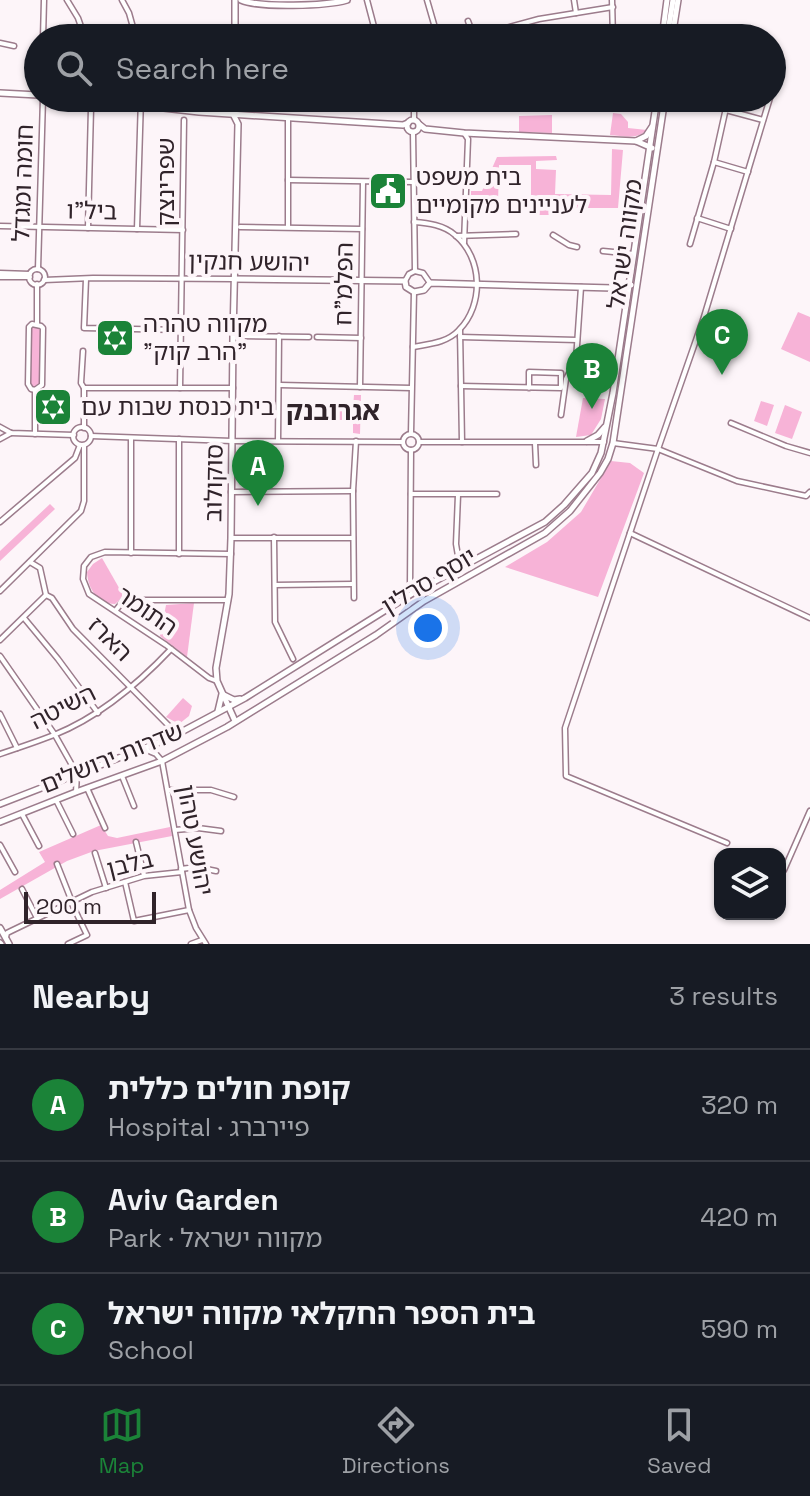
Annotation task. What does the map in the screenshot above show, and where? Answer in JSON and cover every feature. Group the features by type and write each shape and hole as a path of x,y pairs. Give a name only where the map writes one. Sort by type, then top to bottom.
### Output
{"main road":[{"path":"237,24 240,0 270,4 347,0"},
{"path":"669,24 673,0"},
{"path":"0,93 24,95"},
{"path":"205,112 403,125 411,121 418,122 425,129 464,133 636,141 650,146 656,156"},
{"name":"מקווה ישראל","path":"604,442 656,112"},
{"name":"מקווה ישראל","path":"613,443 663,112"},
{"name":"סוקולוב","path":"233,114 238,124 231,554 228,600 216,668 217,681 235,721"},
{"path":"411,121 408,129 413,132 420,125"},
{"path":"636,141 646,136 655,123"},
{"name":"יהושע חנקין","path":"234,279 405,281"},
{"path":"405,281 406,287 414,292 424,290 430,283 613,288 630,286 639,280"},
{"path":"613,288 622,294 626,306"},
{"path":"587,441 598,435 608,422"},
{"path":"604,442 613,443"},
{"name":"יוסף סרלין","path":"228,708 403,600 412,590 545,522 592,473 604,442"},
{"name":"יוסף סרלין","path":"235,721 376,635 424,601 545,533 570,511 600,473 613,443"},
{"path":"412,590 424,601"},
{"path":"215,715 220,709 222,694 234,700 245,698"},
{"name":"שדרות ירושלים","path":"0,804 144,749 228,708"},
{"name":"שדרות ירושלים","path":"0,822 162,761 235,721"},
{"path":"0,928 4,943"}],"street":[{"path":"43,24 44,0"},
{"path":"67,0 80,24"},
{"path":"122,0 132,24"},
{"path":"367,0 373,24"},
{"path":"427,0 434,24"},
{"path":"574,0 576,13"},
{"path":"612,0 613,24"},
{"path":"520,24 613,7"},
{"path":"0,43 14,46"},
{"name":"חומה ומגדל","path":"38,269 41,112"},
{"path":"88,228 91,112"},
{"path":"137,229 141,112"},
{"path":"411,121 412,112"},
{"path":"690,244 726,112"},
{"path":"733,112 763,120"},
{"path":"727,843 566,776 565,728 703,320 766,112"},
{"path":"288,118 288,227"},
{"name":"שפרינצק","path":"180,388 184,120"},
{"path":"413,132 415,271"},
{"path":"464,133 468,139 464,245"},
{"path":"714,162 748,172"},
{"path":"288,180 413,182"},
{"name":"הפלמ\"ח","path":"360,387 363,182"},
{"path":"697,218 731,229"},
{"path":"413,347 441,342 460,330 471,312 478,285 473,261 456,236 437,225 414,222"},
{"name":"ביל\"ו","path":"0,226 183,230"},
{"path":"240,227 363,229"},
{"path":"456,236 516,234"},
{"path":"553,235 577,247"},
{"path":"603,251 634,254"},
{"path":"38,269 43,271 45,278 37,284 30,276 33,270 38,269"},
{"path":"405,281 415,271 423,273 430,283"},
{"path":"0,275 30,276"},
{"name":"יהושע חנקין","path":"45,278 234,279"},
{"name":"יהושע חנקין","path":"45,278 93,278"},
{"path":"86,279 84,328 182,330"},
{"path":"37,284 37,324"},
{"path":"561,415 566,379 576,360 581,287"},
{"path":"411,433 414,292"},
{"path":"32,324 43,328 42,385 35,390 28,384 29,327 32,324"},
{"path":"460,330 462,442"},
{"path":"241,336 309,337"},
{"path":"278,441 279,336"},
{"path":"317,337 361,338"},
{"path":"460,337 577,340"},
{"path":"83,351 81,383 84,388 84,428"},
{"path":"461,386 529,388 561,388 561,373 529,372 529,388"},
{"path":"280,385 411,388"},
{"path":"84,388 233,388"},
{"path":"35,390 35,434"},
{"path":"731,423 810,453"},
{"path":"11,433 0,439 0,427 11,433 74,435"},
{"path":"1,518 75,458 91,436 84,428 78,429 74,435 76,442 82,445"},
{"path":"402,442 411,433"},
{"path":"411,433 418,437 419,442 411,450"},
{"path":"91,436 402,442"},
{"path":"131,438 131,553 231,554"},
{"path":"179,439 179,554"},
{"path":"354,598 356,441"},
{"path":"402,442 411,450"},
{"path":"419,442 604,442"},
{"path":"535,443 536,465"},
{"path":"613,443 658,449 737,481 806,496 810,492"},
{"path":"0,591 81,511 84,501 82,445"},
{"path":"411,450 412,590"},
{"path":"75,458 80,456 84,460"},
{"path":"231,492 353,491"},
{"path":"411,494 497,494"},
{"path":"458,495 458,556"},
{"path":"630,533 810,618"},
{"path":"274,537 275,622 293,659"},
{"path":"231,538 353,538"},
{"name":"התומר","path":"131,553 105,552 91,557 84,566 83,579 89,594 217,681"},
{"name":"הארז","path":"30,562 40,568 46,595 52,598 73,629 171,728 173,733 170,738"},
{"path":"275,585 353,584"},
{"path":"0,640 46,595"},
{"path":"116,611 124,600 228,600"},
{"path":"24,618 98,713"},
{"name":"השיטה","path":"0,754 55,735 98,713 132,687 171,649"},
{"path":"0,656 55,735 77,774 76,792"},
{"path":"0,714 17,748"},
{"name":"יהושע טהון","path":"144,749 156,754 162,761 189,910 204,942"},
{"path":"122,776 134,806"},
{"path":"87,788 105,828"},
{"path":"168,790 211,790 234,797"},
{"path":"56,800 73,834"},
{"path":"786,865 810,811"},
{"path":"22,814 39,846"},
{"path":"175,830 198,828 221,831"},
{"path":"136,842 144,876"},
{"path":"0,845 15,872"},
{"path":"95,853 106,888"},
{"path":"57,864 87,935 68,944"},
{"name":"בלבן","path":"4,943 7,933 106,888 144,876 196,867 216,871"},
{"path":"125,882 134,921 189,910"},
{"path":"22,889 37,918"},
{"path":"191,944 204,942"}],"shaded area":[{"path":"613,113 621,114 628,122 628,128 647,130 634,136 610,135"},
{"path":"552,115 552,133 519,132 519,116"},
{"path":"612,149 623,150 618,208 555,208 554,215 531,215 531,165 499,165 498,203 485,195 471,196 471,191 482,191 497,157 556,156 557,160 536,161 536,169 556,170 555,194 611,195"},
{"path":"798,312 810,317 810,362 781,349"},
{"path":"32,324 41,326 42,385 35,390 28,384 29,327"},
{"path":"354,395 361,395 360,434 353,433 353,420 331,420 332,407 353,408"},
{"path":"583,398 605,399 601,419 591,435 576,437"},
{"path":"761,401 774,405 767,426 754,421"},
{"path":"785,405 802,412 792,439 775,433"},
{"path":"611,461 630,463 644,473 598,597 505,567 547,542 581,512"},
{"path":"50,504 55,509 0,561 0,551"},
{"path":"102,558 122,593 122,598 115,604 98,598 89,584 87,572"},
{"path":"194,603 187,657 160,636 166,605"},
{"path":"183,698 192,706 189,716 179,724 166,717"},
{"path":"101,825 108,836 117,838 170,827 172,836 94,851 67,861 0,899 0,890 45,862 39,852"}],"place":[{"name":"בית משפט לעניינים מקומיים","path":"388,191"},
{"name":"מקווה טהרה \"הרב קוק\"","path":"115,338"},
{"name":"בית הספר החקלאי מקווה ישראל","path":"722,375"},
{"name":"בית כנסת שבות עם","path":"53,407"},
{"name":"Aviv Garden","path":"592,409"},
{"name":"קופת חולים כללית","path":"258,506"}],"district":[{"name":"אגרובנק","path":"333,411"}]}
